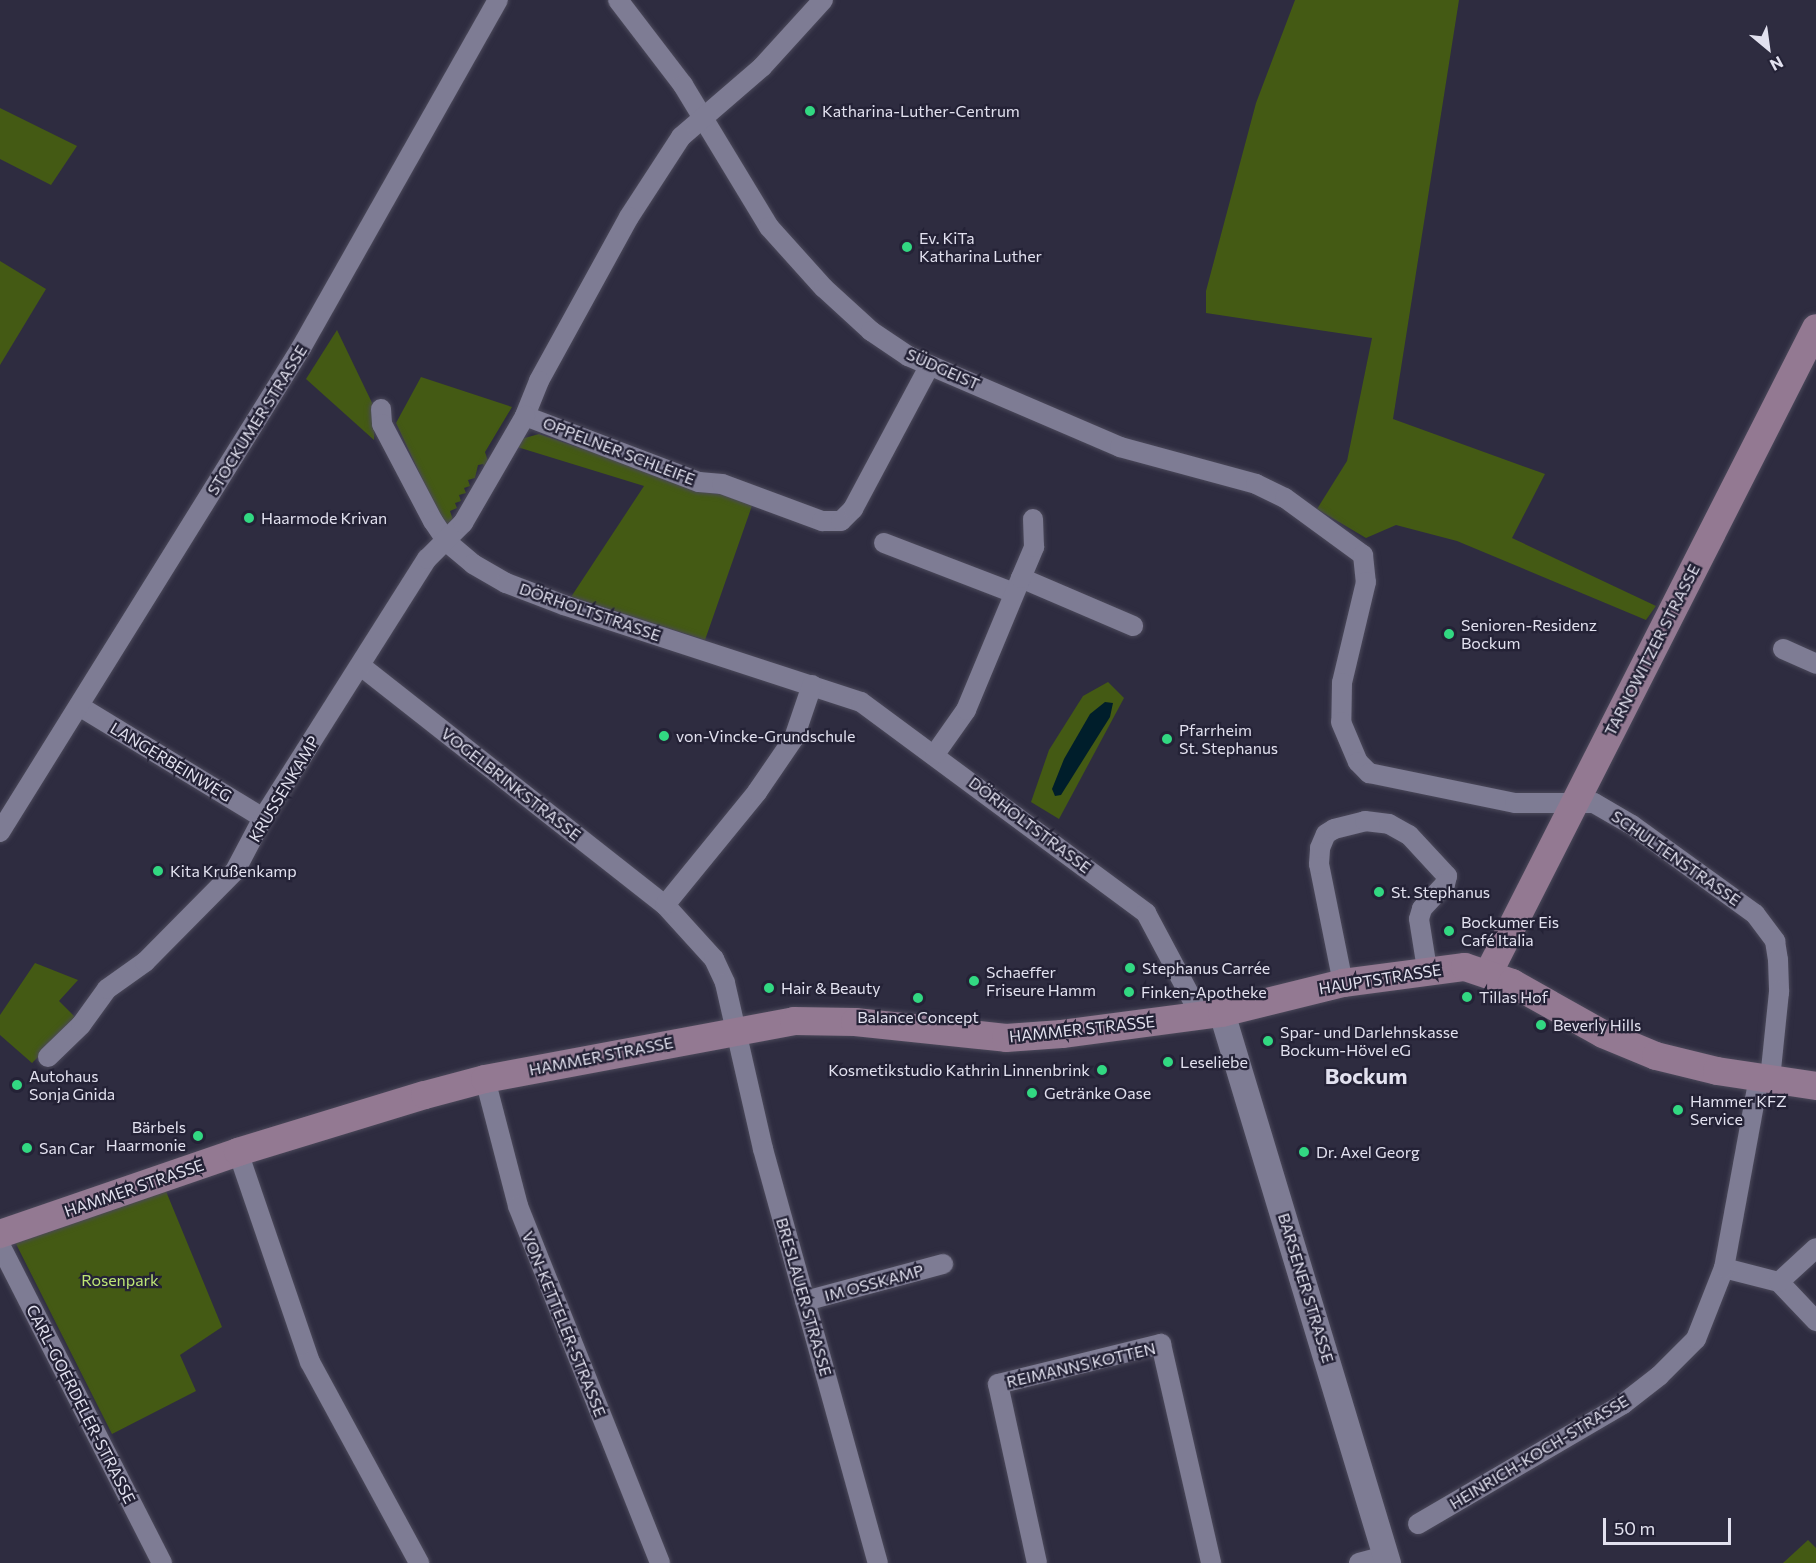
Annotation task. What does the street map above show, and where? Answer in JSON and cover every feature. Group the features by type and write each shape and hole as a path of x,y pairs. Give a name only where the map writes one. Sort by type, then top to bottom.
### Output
{"main road":[{"name":"TARNOWITZER STRASSE","path":"1489,972 1816,328"},
{"name":"HAUPTSTRASSE","path":"1209,1014 1343,983 1427,969 1465,967 1489,972 1633,1047 1682,1064 1816,1086"},
{"name":"HAMMER STRASSE","path":"0,1234 238,1152 485,1079 735,1029 813,1020 1006,1038 1209,1014"}],"street":[{"name":"STOCKUMER STRASSE","path":"0,832 301,348 498,0"},
{"name":"SÜDGEIST","path":"618,0 702,116 770,227 790,252 871,331 930,365 1120,447 1256,484 1285,498 1363,555"},
{"name":"OPPELNER SCHLEIFE","path":"823,0 762,67 702,116 681,137 629,218 539,381 525,416 699,482 722,484 822,521 841,521 853,509 930,365"},
{"path":"381,409 382,424 447,542"},
{"path":"361,666 427,559 447,542 463,523 525,416"},
{"path":"935,754 966,710 1034,547 1033,519"},
{"name":"DÖRHOLTSTRASSE","path":"447,542 506,583 861,702 935,754 1146,913 1193,1001 1209,1014"},
{"path":"884,543 1133,626"},
{"name":"SCHULTENSTRASSE","path":"1363,555 1366,582 1342,684 1341,722 1358,762 1369,773 1389,780 1471,796 1515,803 1576,800 1594,803 1632,825 1764,924 1775,941 1779,992 1764,1078"},
{"path":"1783,649 1816,664"},
{"name":"KRUSSENKAMP","path":"48,1057 81,1025 107,989 145,962 236,871 263,818 361,666"},
{"name":"VOGELBRINKSTRASSE","path":"361,666 665,905 714,959 725,983 735,1029"},
{"path":"665,905 757,792 794,738 812,685"},
{"name":"LANGERBEINWEG","path":"79,706 263,818"},
{"path":"1343,983 1320,864 1320,848 1326,834 1334,829 1365,821 1389,824 1409,836 1447,876 1445,884 1422,909 1419,919 1427,969"},
{"name":"BARSENER STRASSE","path":"1209,1014 1387,1560"},
{"name":"BRESLAUER STRASSE","path":"735,1029 763,1149 878,1563"},
{"name":"HEINRICH-KOCH-STRASSE","path":"1418,1524 1623,1404 1659,1376 1696,1339 1724,1268 1764,1078"},
{"name":"VON-KETTELER-STRASSE","path":"485,1079 518,1206 660,1563"},
{"path":"238,1152 310,1362 418,1563"},
{"name":"CARL-GOERDELER-STRASSE","path":"0,1245 162,1563"},
{"path":"1779,1282 1816,1248"},
{"name":"IM OSSKAMP","path":"805,1301 943,1264"},
{"path":"1724,1268 1779,1282 1816,1321"},
{"name":"REIMANNS KOTTEN","path":"1037,1563 998,1384 1161,1344 1210,1563"},
{"path":"1359,1563 1387,1560"}],"green space":[{"path":"1295,0 1459,0 1393,419 1545,474 1512,538 1656,606 1646,620 1457,541 1396,525 1366,538 1317,509 1347,461 1372,338 1206,313 1206,291 1256,103"},
{"path":"0,108 77,146 51,185 0,159"},
{"path":"0,261 46,289 0,365"},
{"path":"337,330 375,409 374,440 306,379"},
{"path":"421,377 512,407 485,452 490,467 487,473 483,464 478,465 475,478 468,480 470,486 464,488 466,493 459,495 461,501 455,503 457,508 450,511 455,526 443,523 396,423"},
{"path":"539,434 715,494 726,492 754,500 705,640 571,597 644,486 514,446 521,439"},
{"path":"1108,682 1124,698 1059,819 1031,802 1049,750 1083,696"},
{"path":"35,963 78,980 59,1001 77,1019 32,1063 0,1035 0,1015"},
{"name":"Rosenpark","path":"163,1184 222,1327 180,1355 196,1391 112,1434 13,1238"},
{"path":"1808,1540 1816,1548 1816,1563 1783,1563"}],"water":[{"path":"1105,702 1113,703 1110,717 1061,795 1055,796 1052,789 1064,759 1090,714"}],"place":[{"name":"Katharina-Luther-Centrum","path":"810,111"},
{"name":"Ev. KiTa Katharina Luther","path":"907,247"},
{"name":"Haarmode Krivan","path":"249,518"},
{"name":"Senioren-Residenz Bockum","path":"1449,634"},
{"name":"von-Vincke-Grundschule","path":"664,736"},
{"name":"Pfarrheim St. Stephanus","path":"1167,739"},
{"name":"Kita Krußenkamp","path":"158,871"},
{"name":"St. Stephanus","path":"1379,892"},
{"name":"Bockumer Eis Café Italia","path":"1449,931"},
{"name":"Stephanus Carrée","path":"1130,968"},
{"name":"Schaeffer Friseure Hamm","path":"974,981"},
{"name":"Hair & Beauty","path":"769,988"},
{"name":"Finken-Apotheke","path":"1129,992"},
{"name":"Tillas Hof","path":"1467,997"},
{"name":"Balance Concept","path":"918,998"},
{"name":"Beverly Hills","path":"1541,1025"},
{"name":"Spar- und Darlehnskasse Bockum-Hövel eG","path":"1268,1041"},
{"name":"Leseliebe","path":"1168,1062"},
{"name":"Kosmetikstudio Kathrin Linnenbrink","path":"1102,1070"},
{"name":"Autohaus Sonja Gnida","path":"17,1085"},
{"name":"Getränke Oase","path":"1032,1093"},
{"name":"Hammer KFZ Service","path":"1678,1110"},
{"name":"Bärbels Haarmonie","path":"198,1136"},
{"name":"San Car","path":"27,1148"},
{"name":"Dr. Axel Georg","path":"1304,1152"}],"district":[{"name":"Bockum","path":"1366,1076"}]}
